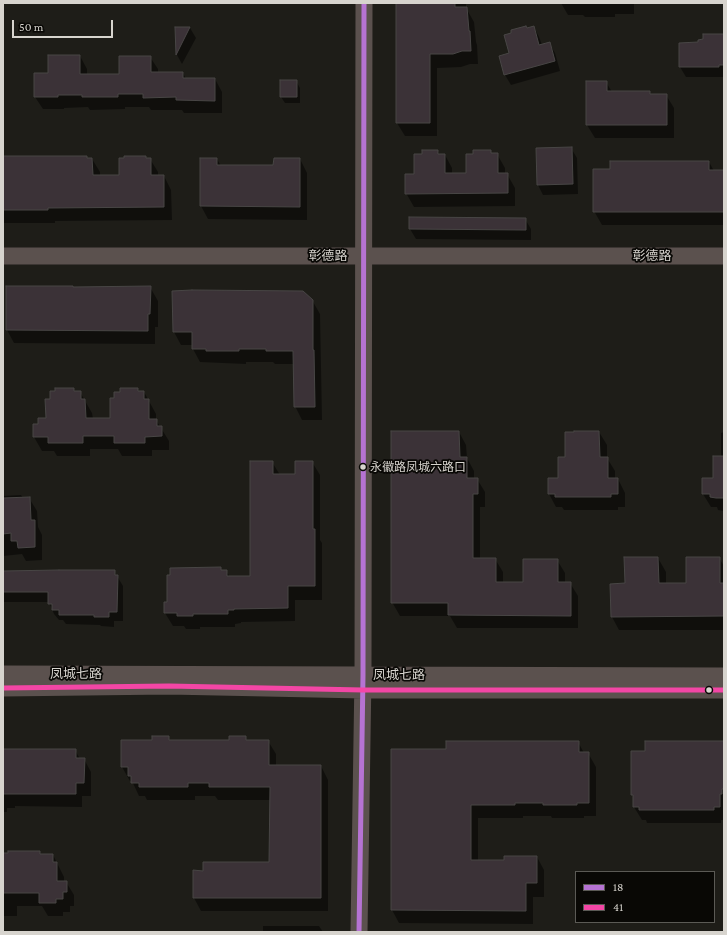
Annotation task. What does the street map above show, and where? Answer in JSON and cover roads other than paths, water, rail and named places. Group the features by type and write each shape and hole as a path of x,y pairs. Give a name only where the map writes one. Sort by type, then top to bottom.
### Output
{"street":[{"path":"359,932 363,683 364,3"},
{"name":"彰德路","path":"3,256 724,256"},
{"name":"凤城七路","path":"3,674 724,690"},
{"name":"凤城七路","path":"3,688 724,676"}],"place":[{"name":"永徽路凤城六路口","path":"363,467"}]}
